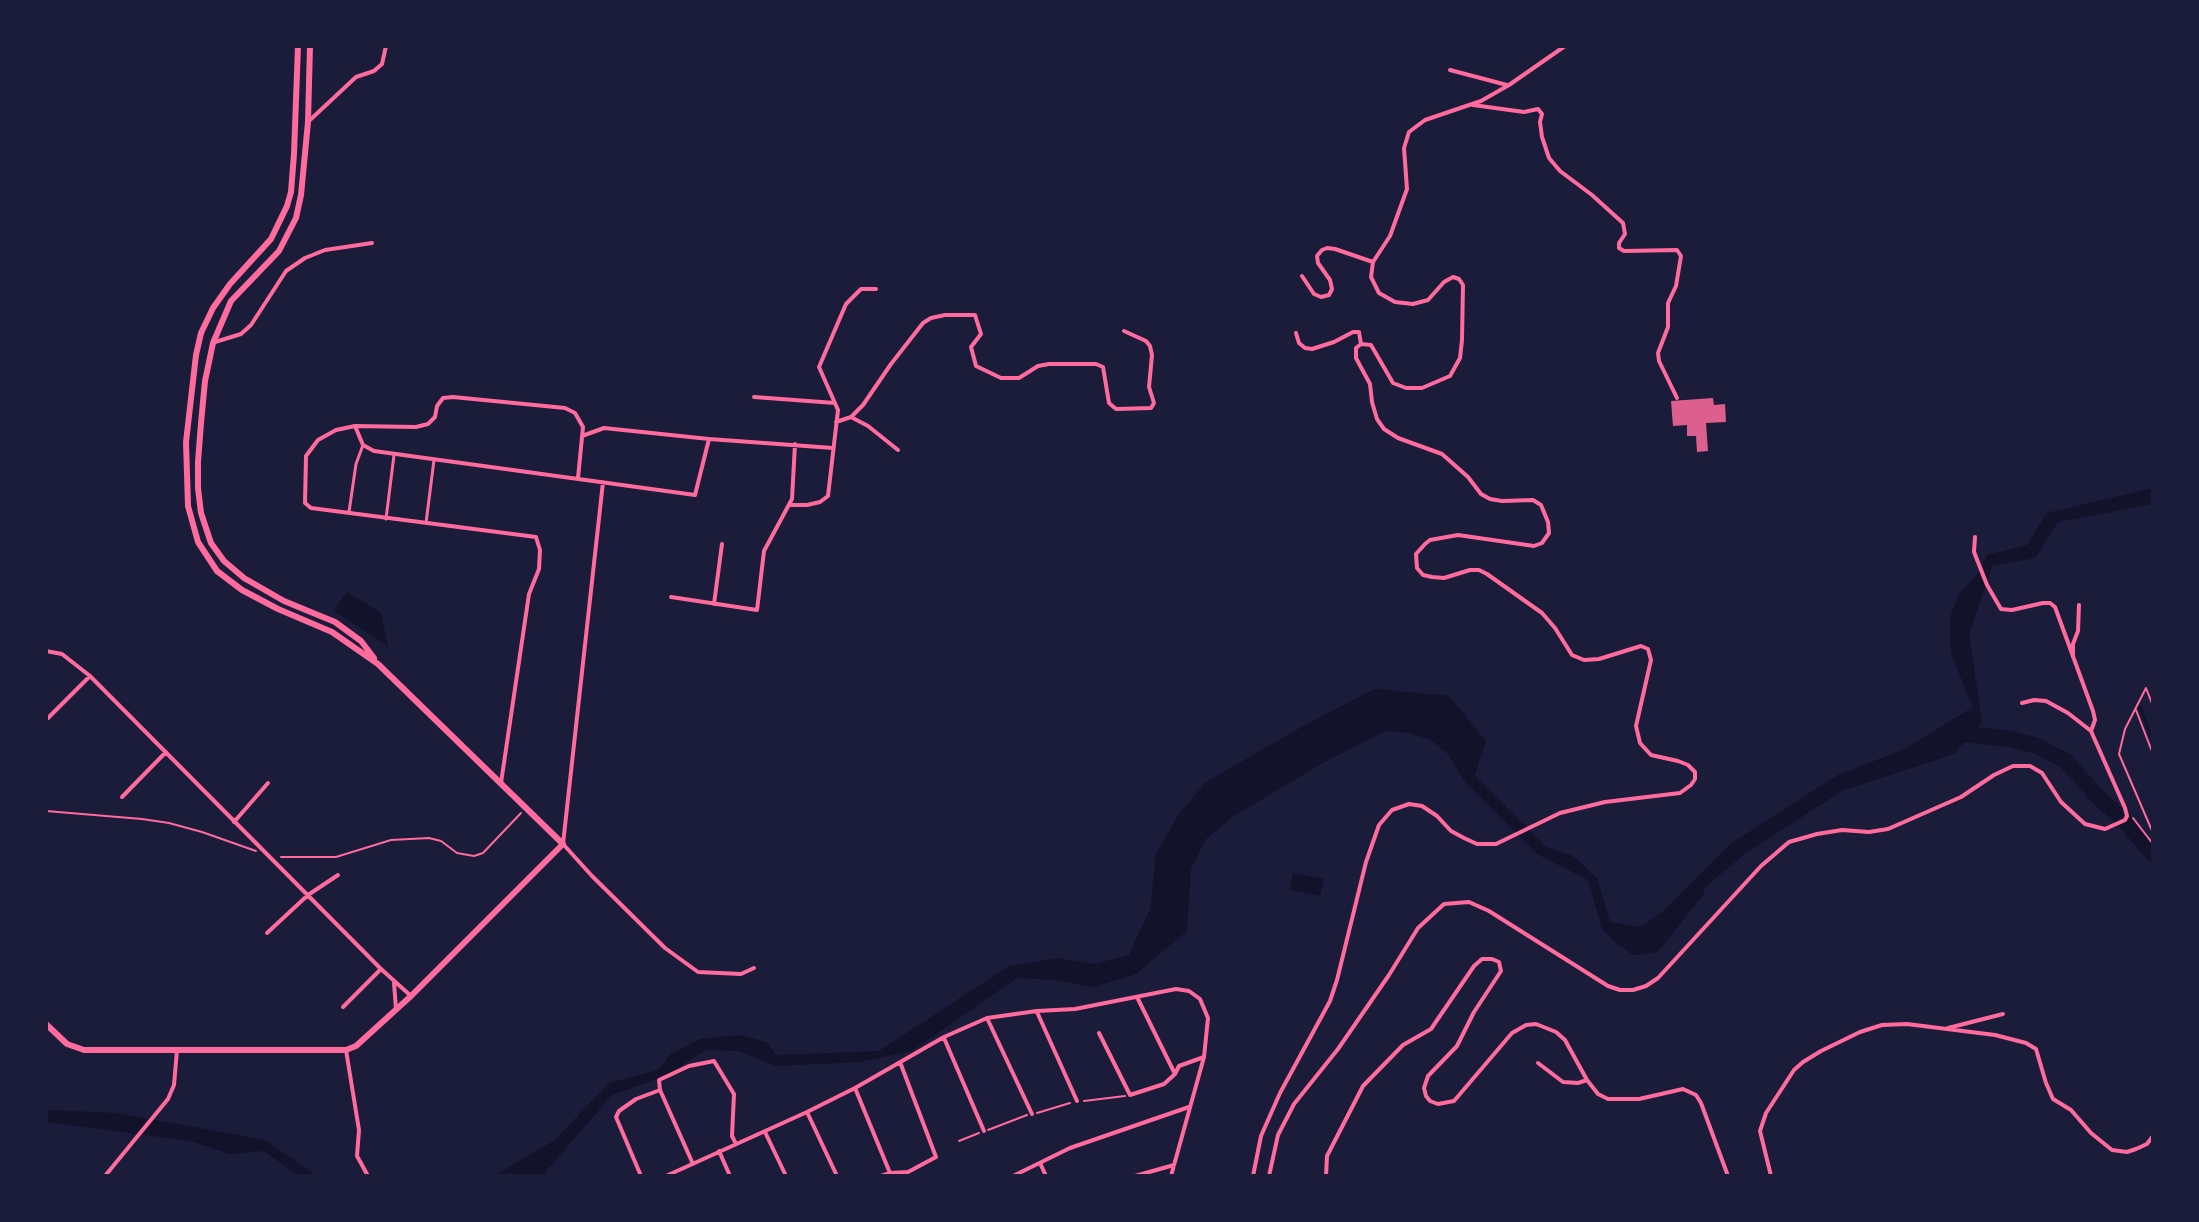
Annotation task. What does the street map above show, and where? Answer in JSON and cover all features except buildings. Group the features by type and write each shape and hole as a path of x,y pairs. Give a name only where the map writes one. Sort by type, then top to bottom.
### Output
{"main road":[{"path":"46,1024 67,1044 84,1050 346,1050 356,1046 411,996 563,844 378,664 332,632 242,590 217,571 198,542 188,506 186,442 196,355 201,333 213,308 230,284 271,239 287,206 294,154 298,46"},
{"path":"310,46 308,122 296,218 279,251 231,301 213,343 205,381 198,462 201,513 211,543 224,561 244,578 284,601 335,622 361,641 378,664"}],"street":[{"path":"308,122 356,77 374,71 382,64 386,46"},
{"path":"1253,1176 1261,1136 1280,1093 1330,1001 1366,862 1379,825 1392,810 1409,804 1422,806 1464,838 1477,844 1496,844 1560,813 1605,802 1680,793 1695,779 1695,772 1688,765 1651,755 1640,743 1636,726 1651,660 1648,649 1641,646 1599,659 1584,660 1572,655 1542,613 1487,574 1470,570 1444,578 1432,577 1423,575 1417,568 1416,554 1436,538 1458,535 1534,546 1542,543 1549,533 1548,522 1541,505 1533,500 1490,499 1481,494 1468,477 1442,454 1398,438 1384,429 1377,419 1370,384 1356,358 1356,348 1361,344 1371,345 1393,383 1406,388 1422,388 1450,376 1460,358 1462,340 1463,285 1459,279 1453,277 1444,282 1428,300 1413,304 1395,302 1379,293 1371,277 1373,262 1390,236 1407,189 1404,148 1409,132 1425,120 1481,101 1565,46"},
{"path":"1450,70 1509,85"},
{"path":"1471,105 1524,112 1538,109 1542,114 1542,137 1549,158 1560,171 1623,223 1625,234 1619,248 1624,251 1677,250 1681,256 1676,286 1668,303 1668,327 1658,353 1677,398"},
{"path":"213,343 241,334 251,325 286,271 305,258 325,250 372,243"},
{"path":"1302,276 1314,294 1321,297 1329,295 1332,289 1330,280 1318,263 1317,256 1322,250 1335,249 1373,262"},
{"path":"789,505 820,502 828,496 838,410 819,367 846,304 861,289 876,289"},
{"path":"836,422 851,417 863,405 923,323 945,315 975,315 981,334 971,347 976,366 1001,378 1019,378 1038,366 1049,364 1096,364 1103,367 1109,403 1116,409 1151,408 1154,403 1149,387 1150,346 1124,331"},
{"path":"1296,333 1299,343 1305,348 1334,342 1353,332 1359,332 1361,344"},
{"path":"501,783 529,594 539,569 540,550 536,537 311,508 305,503 306,456 318,440 336,430 355,426 416,427 428,424 435,417 437,406 443,398 453,397 565,408 575,413 583,427 578,478"},
{"path":"754,397 835,403"},
{"path":"851,417 868,426 898,450"},
{"path":"355,426 363,445 374,451 695,495 709,439"},
{"path":"582,436 604,428 833,448"},
{"path":"671,597 757,610 764,551 792,499 795,444"},
{"path":"349,514 358,453 363,445"},
{"path":"386,519 394,455"},
{"path":"426,524 434,460"},
{"path":"603,482 563,844 665,948 698,972 741,974 754,968"},
{"path":"1975,537 1974,552 2001,609 2050,603 2055,607 2093,711 2095,720 2091,731"},
{"path":"714,604 722,544"},
{"path":"2072,659 2079,605"},
{"path":"46,651 62,654 90,676 411,996"},
{"path":"48,718 90,676"},
{"path":"1269,1176 1278,1135 1294,1104 1338,1049 1418,928 1444,904 1469,902 1489,911 1608,986 1633,990 1658,978 1761,866 1789,842 1842,830 1869,832 1888,829 1961,797 2013,766 2030,766 2042,773 2061,802 2085,824 2105,829 2125,820 2125,808 2091,731 2046,701 2022,703"},
{"path":"122,797 166,752"},
{"path":"234,822 268,783"},
{"path":"267,933 308,895 338,875"},
{"path":"1326,1176 1327,1156 1363,1086 1403,1045 1431,1029 1466,976 1482,959 1499,962 1501,971 1474,1012 1457,1046 1426,1080 1424,1088 1430,1101 1438,1104 1454,1101 1512,1033 1526,1025 1536,1024 1556,1032 1565,1040 1587,1080 1598,1094 1608,1099 1639,1099 1683,1089 1696,1095 1728,1176"},
{"path":"343,1007 381,969"},
{"path":"394,980 396,1009"},
{"path":"666,1176 679,1174 719,1151 807,1112 944,1037 987,1018 1075,1009 1176,989 1189,991 1200,999 1208,1018 1204,1057 1171,1176"},
{"path":"1137,996 1175,1074"},
{"path":"1037,1011 1077,1101"},
{"path":"1946,1029 2003,1014"},
{"path":"987,1018 1032,1114"},
{"path":"1771,1176 1760,1131 1766,1113 1794,1070 1803,1062 1860,1032 1882,1025 1907,1024 1995,1035 2026,1043 2036,1049 2053,1099 2071,1110 2091,1133 2112,1150 2127,1152 2136,1149 2147,1144 2153,1136"},
{"path":"1099,1033 1130,1095 1164,1084 1179,1066 1204,1057"},
{"path":"944,1037 984,1131"},
{"path":"105,1176 168,1099 174,1085 177,1050"},
{"path":"346,1050 359,1130 357,1156 368,1176"},
{"path":"693,1164 660,1090 659,1080 689,1066 714,1061 734,1094 732,1136 736,1143"},
{"path":"881,1176 908,1172 936,1157 900,1062"},
{"path":"1538,1063 1563,1082 1587,1080"},
{"path":"855,1088 890,1173"},
{"path":"641,1176 616,1117 619,1111 636,1099 660,1090"},
{"path":"1013,1176 1070,1148 1189,1107"},
{"path":"807,1112 837,1176"},
{"path":"765,1132 786,1176"},
{"path":"719,1151 730,1176"},
{"path":"1040,1163 1046,1176"},
{"path":"1135,1176 1174,1165"}],"path":[{"path":"2153,706 2146,688 2125,729 2119,754 2153,833"},
{"path":"2135,708 2153,754"},
{"path":"46,811 169,823 270,857 303,859 336,857 391,840 429,838 441,841 457,853 474,856 483,853 526,807"},
{"path":"2125,808 2153,844"},
{"path":"959,1141 1077,1101 1130,1095"}],"shaded area":[{"path":"2153,488 2153,504 2058,522 2035,558 1992,566 1969,635 1982,722 1954,754 1842,791 1744,854 1644,941 1620,947 1602,929 1588,880 1537,854 1466,783 1447,753 1429,739 1385,731 1319,765 1234,816 1207,838 1191,868 1187,931 1136,974 1094,987 1055,980 1017,978 912,1051 860,1062 775,1066 739,1051 705,1050 668,1075 612,1095 542,1176 494,1176 555,1140 609,1083 658,1070 671,1054 700,1039 740,1035 766,1042 776,1055 879,1051 1009,966 1057,958 1095,964 1129,955 1150,909 1156,854 1179,814 1206,782 1375,689 1449,696 1486,741 1475,775 1546,847 1573,856 1597,878 1610,922 1640,927 1662,912 1730,844 1838,775 1905,749 1973,707 1951,654 1950,617 1959,594 1980,571 1987,555 2027,545 2047,513"},
{"path":"347,592 381,613 388,646 334,611"},
{"path":"1293,873 1324,879 1320,896 1290,890"},
{"path":"46,1110 116,1113 265,1140 317,1176 299,1176 264,1151 229,1154 191,1141 46,1122"}],"waterway":[{"path":"2140,707 2153,741"},
{"path":"1964,734 2010,739 2037,746 2066,761 2153,854"},
{"path":"1615,931 1635,947 1653,945 1696,891"}]}
